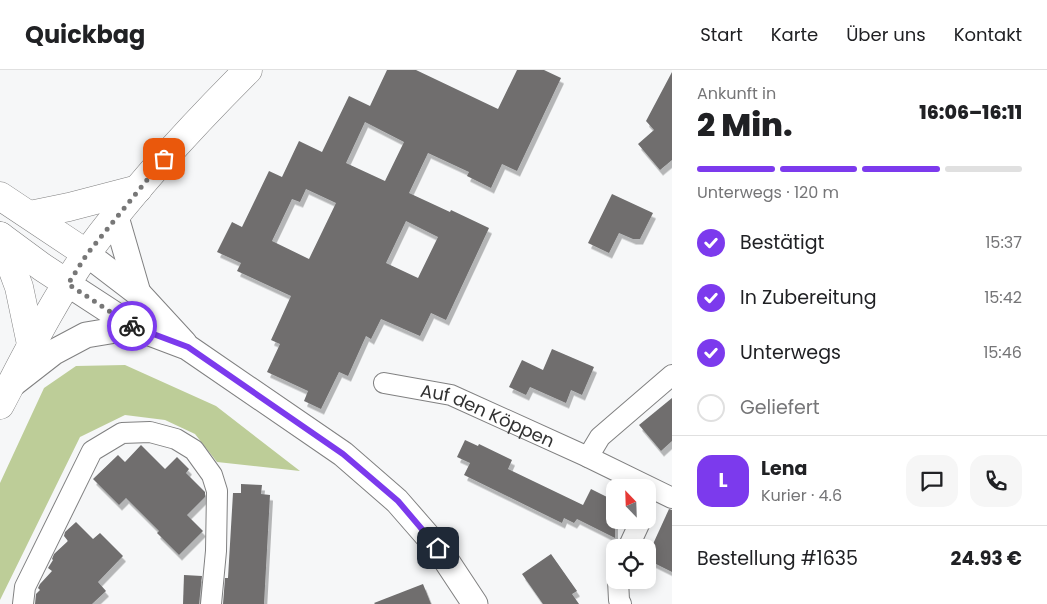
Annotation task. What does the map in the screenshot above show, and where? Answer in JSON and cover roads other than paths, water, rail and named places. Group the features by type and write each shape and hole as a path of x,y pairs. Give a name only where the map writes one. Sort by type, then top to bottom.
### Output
{"main road":[{"path":"5,396 31,344 87,254 189,128 248,70"},
{"path":"30,215 138,189"},
{"path":"0,196 87,254"},
{"path":"0,236 68,284"},
{"path":"0,236 19,287 31,344"}],"street":[{"path":"116,217 138,293"},
{"path":"87,254 138,293 188,347 343,454 398,501 438,548 475,604"},
{"path":"68,284 134,327 188,347"},
{"path":"5,396 54,352 86,335 134,327"},
{"path":"588,457 600,437 672,375"},
{"name":"Auf den Köppen","path":"384,383 451,395 665,494"},
{"path":"23,604 25,586 92,451 122,432 150,432 176,439 194,450 212,475 217,491 216,551 211,604"},
{"path":"618,589 621,604"}]}
